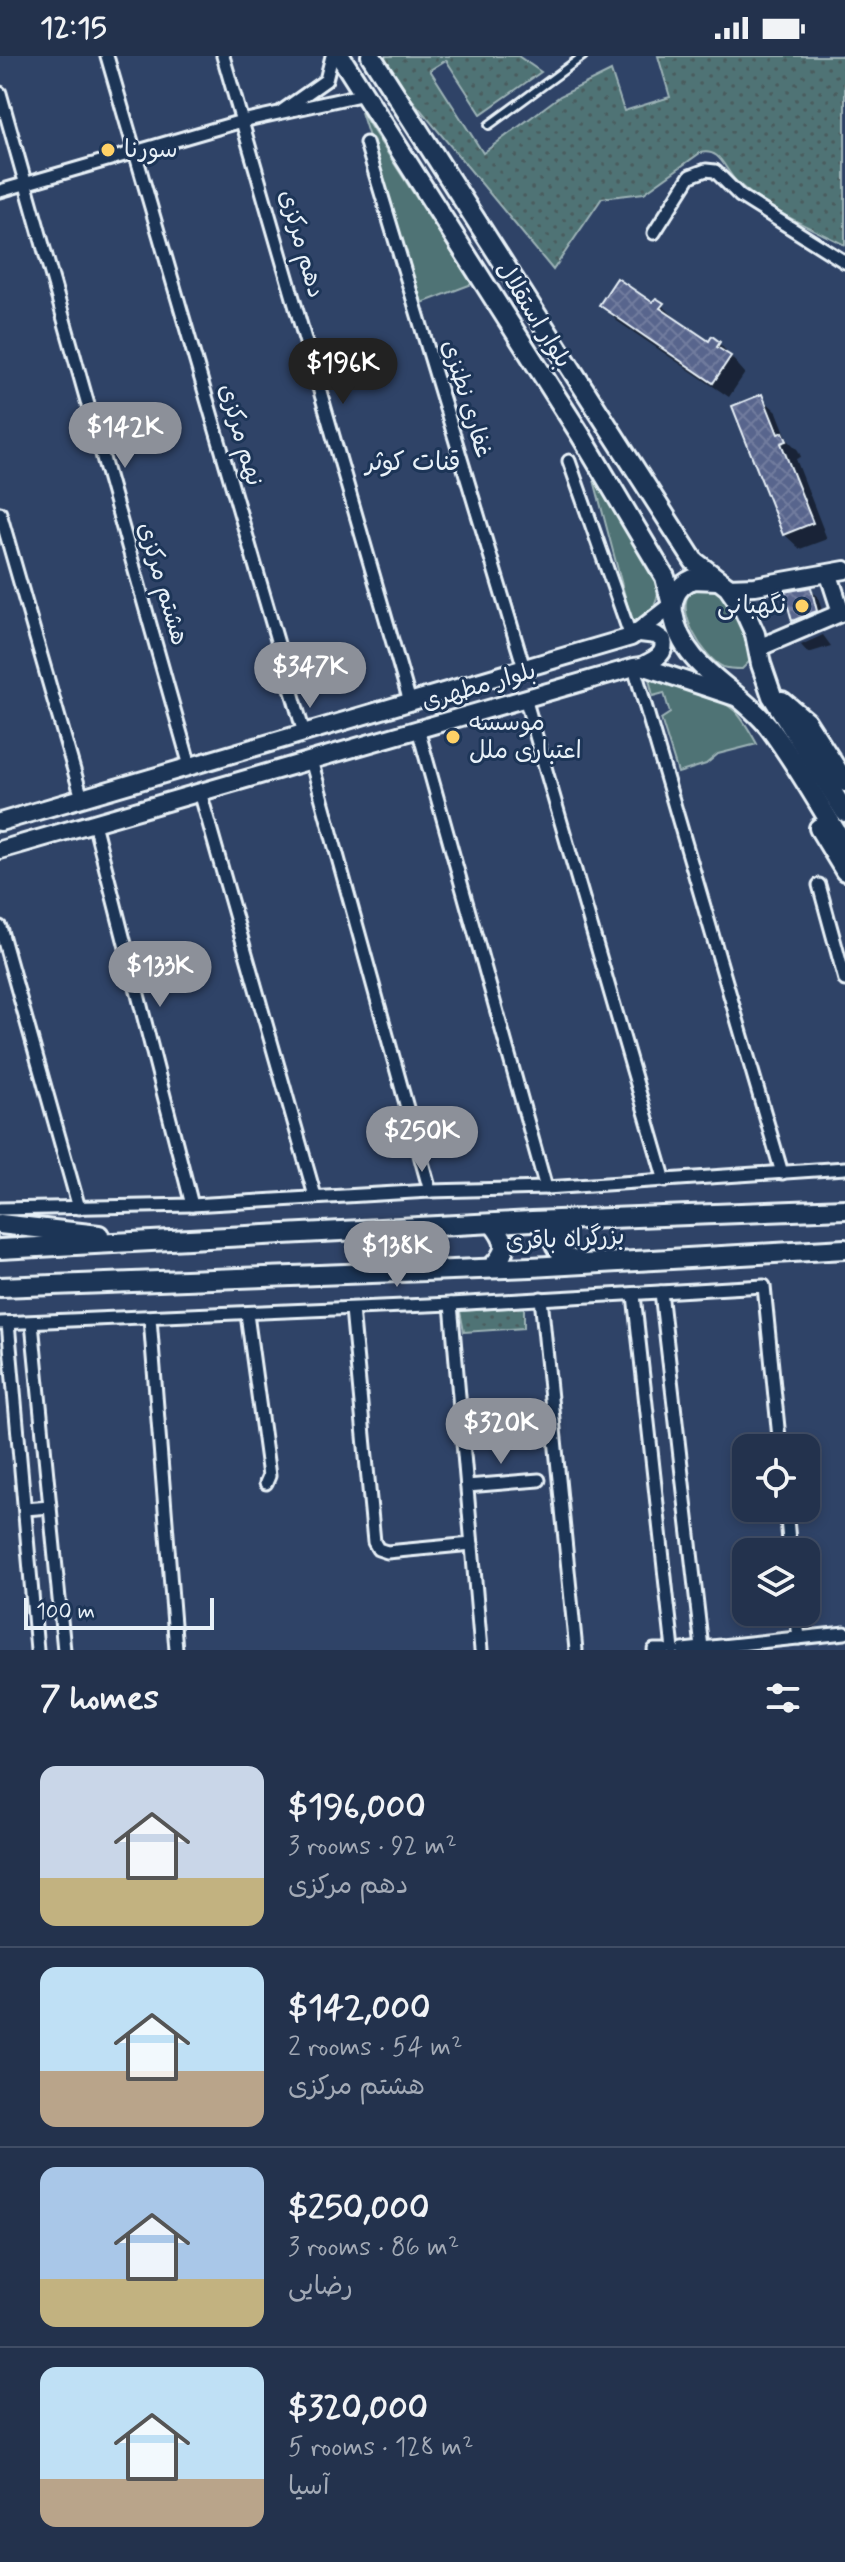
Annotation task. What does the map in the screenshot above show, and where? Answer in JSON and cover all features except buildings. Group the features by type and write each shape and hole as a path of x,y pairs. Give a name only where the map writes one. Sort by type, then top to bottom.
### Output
{"main road":[{"name":"بلوار استقلال","path":"340,56 580,434 665,577 679,635 694,660 746,705"},
{"name":"بلوار استقلال","path":"371,56 694,561 722,583 744,610 772,696"},
{"path":"632,522 647,536 657,536 666,529 665,517"},
{"path":"636,635 672,605 675,593 687,581 701,577 722,583 755,586 837,572 843,611 758,648"},
{"path":"636,635 656,635 665,646 662,653 638,666"},
{"name":"بلوار مطهری","path":"0,822 636,635"},
{"path":"638,666 746,705 783,748 845,846"},
{"name":"بلوار مطهری","path":"0,850 638,666"},
{"path":"772,696 789,705 806,721 845,782"},
{"path":"772,696 845,812"},
{"path":"746,705 845,871"},
{"name":"بزرگراه باقری","path":"0,1249 845,1209"},
{"path":"572,1220 553,1236 554,1246 564,1256 580,1262"},
{"path":"0,1224 71,1230 134,1241"},
{"path":"492,1267 502,1257 505,1246 503,1236 493,1224"},
{"name":"بزرگراه باقری","path":"0,1287 845,1249"}],"street":[{"name":"نهم مرکزی","path":"107,56 304,733"},
{"name":"دهم مرکزی","path":"223,56 410,702"},
{"path":"282,111 326,80 332,56"},
{"name":"هشتم مرکزی","path":"0,93 190,766"},
{"path":"0,191 242,121 365,94"},
{"name":"غفاری نطنزی","path":"366,143 524,668"},
{"path":"654,233 690,176 706,170 715,171 740,196 845,262"},
{"path":"569,461 636,635"},
{"path":"0,513 82,798"},
{"path":"638,666 782,1173"},
{"path":"525,698 665,1181"},
{"path":"418,729 546,1188"},
{"path":"311,760 430,1191"},
{"path":"200,792 315,1196"},
{"path":"94,823 192,1205"},
{"path":"819,885 845,980"},
{"path":"0,927 79,1208"},
{"path":"0,1209 192,1205 315,1196 546,1188 845,1168"},
{"path":"37,1650 4,1323 352,1309 764,1286 779,1434"},
{"path":"661,1292 702,1648"},
{"path":"634,1295 673,1650"},
{"path":"541,1298 576,1650"},
{"path":"451,1304 481,1650"},
{"path":"352,1309 374,1542 378,1549 387,1552 472,1544"},
{"path":"247,1314 269,1476 266,1483"},
{"path":"150,1318 176,1650"},
{"path":"32,1323 64,1650"},
{"path":"467,1486 539,1480"},
{"path":"25,1509 50,1507"},
{"path":"798,1626 799,1638"},
{"path":"683,1650 845,1633"},
{"path":"654,1650 664,1650"}],"lane":[{"path":"489,125 583,56"}],"green space":[{"path":"382,56 518,56 541,72 481,114 446,60 430,70 483,153 560,96 611,71 624,111 670,97 658,56 845,56 845,245 760,200 736,181 717,156 707,152 700,153 644,193 602,198 553,270 405,91"},
{"path":"361,112 472,284 422,303"},
{"path":"590,465 661,578 654,604 648,614 636,623 631,619"},
{"path":"709,587 734,608 744,627 751,660 742,669 725,668 715,662 700,644 688,621 686,599 691,591"},
{"path":"657,678 698,691 727,705 741,718 757,744 718,754 706,764 678,773 661,719 670,713 664,693 653,696 649,679"},
{"path":"524,1307 524,1328 464,1332 460,1311"}],"place":[{"name":"سورنا","path":"108,150"},
{"name":"نگهبانی","path":"802,606"},
{"name":"موسسه اعتباری ملل","path":"453,737"}],"district":[{"name":"قنات کوثر","path":"413,463"}]}
